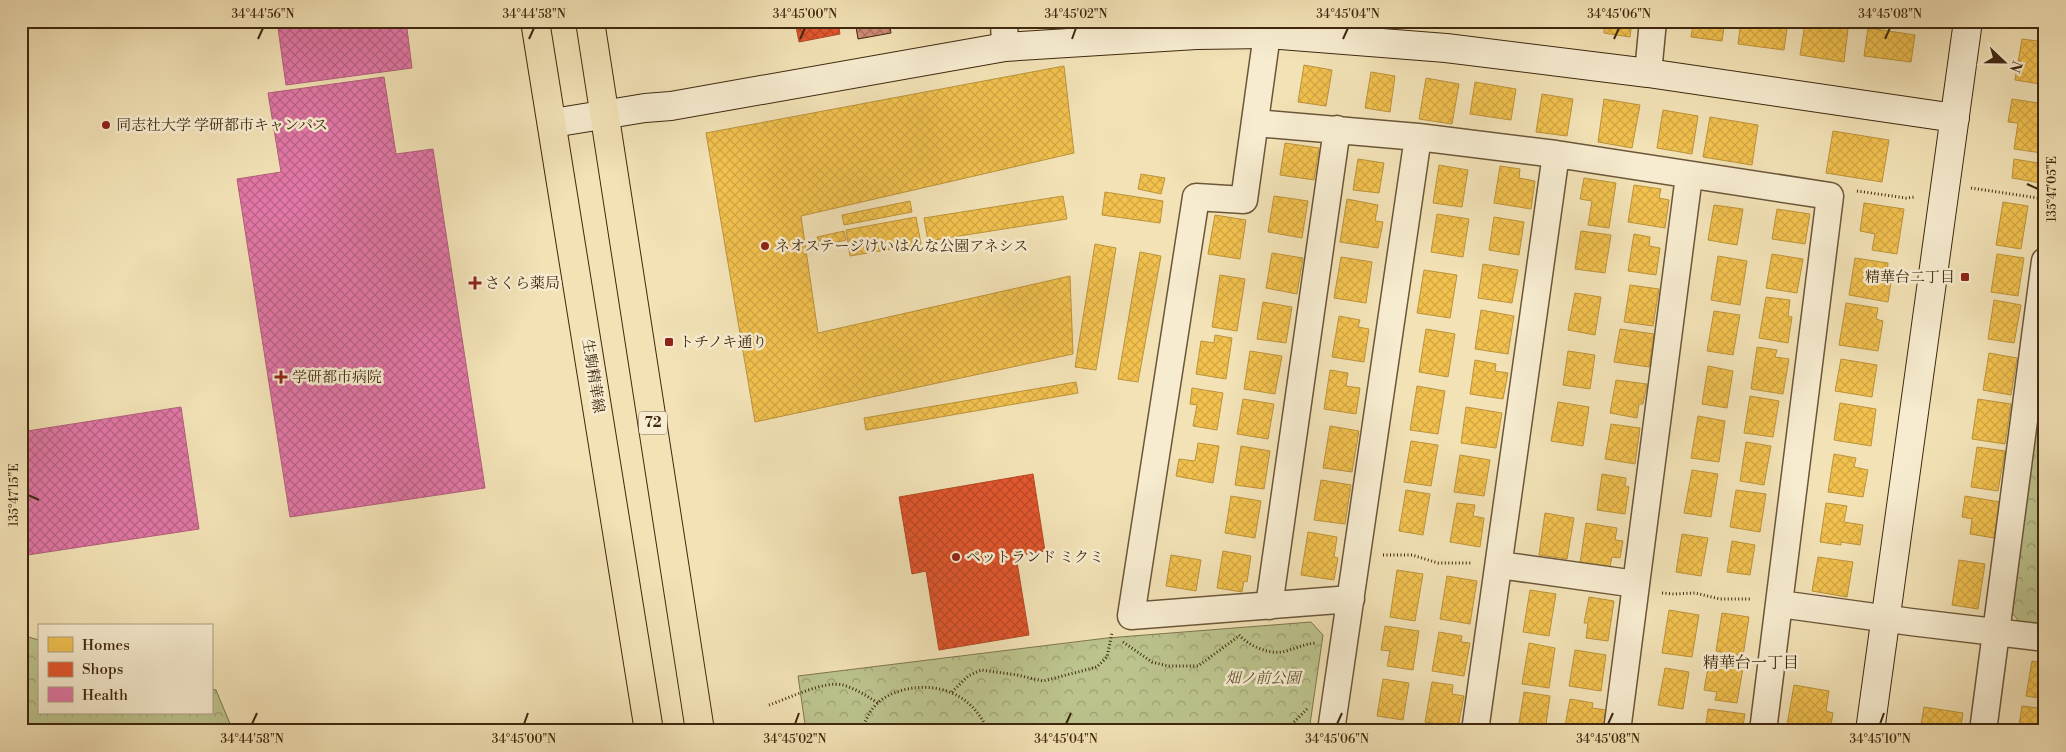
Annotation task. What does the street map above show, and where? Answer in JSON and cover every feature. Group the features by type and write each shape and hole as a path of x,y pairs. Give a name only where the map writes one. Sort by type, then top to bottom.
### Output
{"main road":[{"name":"生駒精華線","path":"536,21 649,731"},
{"name":"72","path":"590,21 700,731"}],"street":[{"path":"1648,73 1653,21"},
{"path":"1870,731 1968,21"},
{"path":"553,123 645,108 671,106 1004,34 1267,34 1446,48 1648,73 1955,118"},
{"path":"1267,34 1244,200 1196,197 1131,616 1351,599"},
{"path":"1256,123 1418,137 1556,154 1830,196 1763,731"},
{"path":"1269,606 1337,129"},
{"path":"1331,731 1418,137"},
{"path":"1475,731 1556,154"},
{"path":"1617,731 1690,176"},
{"path":"1983,731 2045,261"},
{"path":"1499,565 1636,584"},
{"path":"1780,604 1885,619 2045,638"}],"path":[{"path":"1906,21 1934,25"},
{"path":"1830,196 1837,188 1906,198 1915,197"},
{"path":"1970,188 2045,199"},
{"path":"1358,548 1383,555 1412,555 1438,563 1499,565"},
{"path":"1636,584 1652,591 1674,594 1695,593 1720,599 1750,598 1780,604"},
{"path":"1237,630 1239,636 1258,648 1284,652 1303,644 1344,641"},
{"path":"952,692 968,676 980,670 1044,681 1097,667 1107,656 1112,633 1152,662 1168,666 1198,666 1239,636"},
{"path":"768,705 829,685 842,685 860,692 878,704"},
{"path":"861,731 872,708 892,693 920,686 952,692 974,708 988,731"},
{"path":"1289,731 1291,725 1311,705"}],"green space":[{"path":"2045,332 2045,627 2021,624 2010,610"},
{"name":"畑ノ前公園","path":"1311,622 1323,635 1309,731 806,731 798,676 1107,638"},
{"path":"21,635 38,640 38,714 212,714 212,689 216,690 233,731 21,731"}],"building: Homes":[{"path":"1537,21 1569,21 1568,28 1537,24"},
{"path":"1605,21 1632,21 1630,37 1604,33"},
{"path":"1680,21 1725,21 1722,41 1691,37 1693,25 1680,23"},
{"path":"1741,21 1788,21 1784,50 1738,44"},
{"path":"2012,21 2045,21 2045,29 2011,24"},
{"path":"1805,24 1848,29 1844,62 1800,55"},
{"path":"1868,28 1915,35 1911,62 1864,56"},
{"path":"2022,39 2045,42 2040,84 2015,80"},
{"path":"1304,65 1332,70 1326,106 1298,102"},
{"name":"ネオステージけいはんな公園アネシス","path":"1064,66 1074,153 801,216 818,333 1070,276 1073,354 755,422 706,133"},
{"path":"1371,72 1395,76 1390,112 1365,108"},
{"path":"1426,78 1459,84 1452,124 1419,119"},
{"path":"1475,82 1516,89 1511,120 1470,114"},
{"path":"1542,94 1573,99 1567,136 1536,132"},
{"path":"1604,99 1640,105 1632,148 1598,142"},
{"path":"2012,99 2045,104 2045,134 2042,153 2014,149 2018,123 2008,122"},
{"path":"1663,110 1698,116 1692,154 1657,148"},
{"path":"1710,117 1758,125 1752,165 1703,157"},
{"path":"1833,131 1889,140 1882,182 1826,173"},
{"path":"1285,143 1319,148 1314,180 1280,175"},
{"path":"1358,159 1384,163 1379,193 1353,190"},
{"path":"2014,159 2044,164 2041,183 2012,178"},
{"path":"1439,165 1468,170 1462,207 1433,203"},
{"path":"1500,166 1520,169 1519,178 1535,181 1531,209 1494,203"},
{"path":"1141,174 1165,178 1161,194 1138,189"},
{"path":"1584,178 1616,183 1609,228 1588,225 1592,201 1580,199"},
{"path":"1634,185 1661,189 1659,198 1669,200 1665,228 1628,222"},
{"path":"1105,192 1163,201 1160,223 1102,215"},
{"path":"1063,196 1067,219 928,241 924,218"},
{"path":"1274,196 1308,201 1302,238 1268,232"},
{"path":"1347,199 1378,205 1375,221 1383,222 1378,248 1340,242"},
{"path":"910,201 912,212 844,225 842,215"},
{"path":"2003,202 2028,206 2021,249 1996,245"},
{"path":"1864,203 1904,209 1897,254 1872,250 1875,234 1860,231"},
{"path":"1714,205 1743,209 1737,245 1708,240"},
{"path":"1777,209 1810,214 1805,244 1772,239"},
{"path":"1437,214 1469,219 1463,257 1431,252"},
{"path":"1215,215 1246,220 1240,259 1208,254"},
{"path":"916,217 921,244 850,256 846,230"},
{"path":"1494,217 1524,222 1519,255 1489,250"},
{"path":"844,231 846,240 819,246 817,237"},
{"path":"1581,231 1611,235 1605,273 1575,269"},
{"path":"1634,234 1650,237 1649,246 1660,248 1656,275 1628,271"},
{"path":"1095,244 1116,248 1096,370 1075,367"},
{"path":"1140,252 1161,256 1138,382 1118,379"},
{"path":"1272,253 1303,258 1297,294 1266,288"},
{"path":"1772,254 1803,259 1797,293 1766,288"},
{"path":"1997,254 2024,258 2018,296 1991,292"},
{"path":"1718,256 1747,261 1740,305 1711,300"},
{"path":"1341,257 1372,262 1366,303 1334,298"},
{"path":"1855,258 1888,263 1887,274 1892,275 1888,302 1849,295"},
{"path":"1483,264 1518,270 1512,303 1478,298"},
{"path":"1424,270 1457,275 1450,318 1417,313"},
{"path":"1220,275 1245,279 1237,331 1212,327"},
{"path":"1630,285 1659,289 1653,326 1624,322"},
{"path":"1575,293 1601,297 1595,335 1568,330"},
{"path":"1766,297 1790,300 1788,316 1792,317 1788,343 1759,338"},
{"path":"1994,300 2021,305 2014,343 1988,339"},
{"path":"1263,302 1292,307 1286,343 1257,339"},
{"path":"1846,303 1878,308 1876,319 1883,321 1878,351 1839,345"},
{"path":"1481,310 1514,316 1508,354 1475,349"},
{"path":"1714,311 1740,315 1733,355 1707,351"},
{"path":"1339,316 1360,320 1358,327 1369,329 1364,362 1332,357"},
{"path":"1426,329 1455,334 1448,377 1419,372"},
{"path":"1620,329 1654,334 1649,367 1614,362"},
{"path":"1215,335 1232,338 1226,379 1196,374 1201,341 1214,343"},
{"path":"1757,347 1777,350 1775,357 1789,359 1783,394 1751,389"},
{"path":"1250,351 1282,356 1275,394 1244,389"},
{"path":"1568,351 1595,355 1590,389 1563,385"},
{"path":"1989,353 2017,358 2011,395 1983,390"},
{"path":"1841,359 1877,365 1872,397 1835,391"},
{"path":"1475,360 1496,364 1495,371 1508,373 1503,399 1470,394"},
{"path":"1708,366 1733,371 1727,408 1702,404"},
{"path":"1330,370 1348,373 1346,386 1360,388 1356,414 1324,409"},
{"path":"1616,380 1647,384 1643,404 1639,404 1637,418 1610,413"},
{"path":"1076,382 1078,393 866,430 864,418"},
{"path":"1417,386 1445,391 1438,434 1410,430"},
{"path":"1192,388 1223,393 1217,430 1193,426 1197,405 1190,404"},
{"path":"1750,396 1779,401 1773,437 1744,433"},
{"path":"1243,399 1274,404 1268,439 1237,434"},
{"path":"1978,399 2011,404 2005,444 1972,439"},
{"path":"1558,402 1589,407 1583,446 1551,441"},
{"path":"1840,403 1876,409 1871,446 1834,440"},
{"path":"1466,407 1502,413 1496,448 1461,443"},
{"path":"1698,416 1725,421 1719,462 1691,458"},
{"path":"1611,424 1640,428 1635,464 1605,459"},
{"path":"1330,426 1359,431 1352,472 1323,468"},
{"path":"1411,441 1438,445 1431,486 1404,482"},
{"path":"1746,442 1771,446 1764,485 1740,481"},
{"path":"1198,443 1219,446 1213,483 1176,476 1179,459 1195,461"},
{"path":"1241,446 1270,451 1264,489 1235,485"},
{"path":"1977,447 2005,451 1998,491 1971,487"},
{"path":"1834,454 1856,458 1854,467 1868,470 1863,497 1828,492"},
{"path":"1460,455 1490,460 1484,496 1454,492"},
{"path":"1692,470 1718,474 1711,517 1684,513"},
{"path":"1602,474 1626,478 1625,486 1629,487 1625,514 1597,510"},
{"path":"1321,480 1351,485 1345,524 1314,520"},
{"path":"1406,490 1430,494 1423,535 1399,531"},
{"path":"1736,490 1766,494 1760,532 1730,527"},
{"path":"1231,496 1261,501 1255,538 1225,533"},
{"path":"1965,496 2000,502 1994,538 1970,534 1972,519 1962,517"},
{"path":"1457,503 1475,505 1473,516 1484,518 1480,547 1450,542"},
{"path":"1826,503 1847,506 1844,522 1863,525 1860,545 1841,542 1841,545 1820,542"},
{"path":"1545,513 1574,518 1567,559 1539,555"},
{"path":"1586,523 1617,528 1615,540 1623,541 1620,558 1612,557 1610,567 1580,563"},
{"path":"1308,532 1337,537 1334,557 1338,558 1334,580 1301,575"},
{"path":"1682,534 1708,538 1701,576 1676,572"},
{"path":"1732,541 1755,545 1750,575 1727,572"},
{"path":"1223,551 1251,556 1247,582 1244,581 1242,592 1217,588"},
{"path":"1171,555 1201,560 1196,591 1166,586"},
{"path":"1818,557 1853,562 1847,597 1812,591"},
{"path":"1959,560 1985,564 1978,609 1952,605"},
{"path":"1397,570 1423,574 1415,621 1390,617"},
{"path":"1447,576 1477,581 1470,624 1440,619"},
{"path":"1530,590 1556,594 1549,636 1523,632"},
{"path":"1589,597 1614,601 1608,641 1586,638 1588,623 1584,623"},
{"path":"1669,610 1699,615 1692,657 1662,653"},
{"path":"1722,613 1749,617 1743,656 1716,651"},
{"path":"1385,626 1419,631 1413,670 1387,666 1390,651 1381,650"},
{"path":"1439,632 1462,636 1461,642 1470,643 1464,676 1432,671"},
{"path":"1529,643 1555,648 1549,688 1522,684"},
{"path":"1575,650 1606,655 1601,691 1569,686"},
{"path":"2032,661 2045,663 2045,699 2026,696"},
{"path":"1709,662 1743,668 1737,703 1715,700 1717,692 1704,690"},
{"path":"1665,668 1689,672 1683,709 1658,705"},
{"path":"1383,679 1409,683 1403,720 1377,716"},
{"path":"1432,682 1453,685 1452,694 1464,696 1458,727 1425,722"},
{"path":"1794,685 1829,691 1826,711 1833,713 1830,731 1786,731"},
{"path":"1524,692 1550,696 1545,731 1518,730"},
{"path":"1570,699 1593,703 1592,708 1606,710 1603,731 1564,731"},
{"path":"2022,706 2045,709 2045,731 2018,731"},
{"path":"1924,707 1963,713 1960,731 1920,731"},
{"path":"1708,709 1745,714 1742,731 1705,731"},
{"path":"1663,726 1682,729 1681,731 1662,731"}],"building: Shops":[{"path":"795,21 838,21 840,34 799,42"},
{"path":"1033,474 1045,551 1016,556 1029,635 939,650 926,571 912,574 899,497"}],"building: Health":[{"path":"277,21 406,21 412,68 286,85"},
{"path":"384,77 396,154 433,149 485,488 290,517 237,179 281,172 268,93"},
{"path":"181,407 199,529 21,556 21,432"}],"building: Other":[{"path":"855,21 889,21 891,33 858,39"},
{"path":"892,21 914,21 893,25"},
{"path":"936,21 969,21 969,22 937,28"}],"place":[{"name":"同志社大学 学研都市キャンパス","path":"106,125"},
{"name":"ネオステージけいはんな公園アネシス","path":"765,246"},
{"name":"精華台二丁目","path":"1965,277"},
{"name":"さくら薬局","path":"475,283"},
{"name":"トチノキ通り","path":"669,342"},
{"name":"学研都市病院","path":"281,377"},
{"name":"ペットランド ミクミ","path":"956,557"}],"district":[{"name":"精華台一丁目","path":"1751,663"}]}
